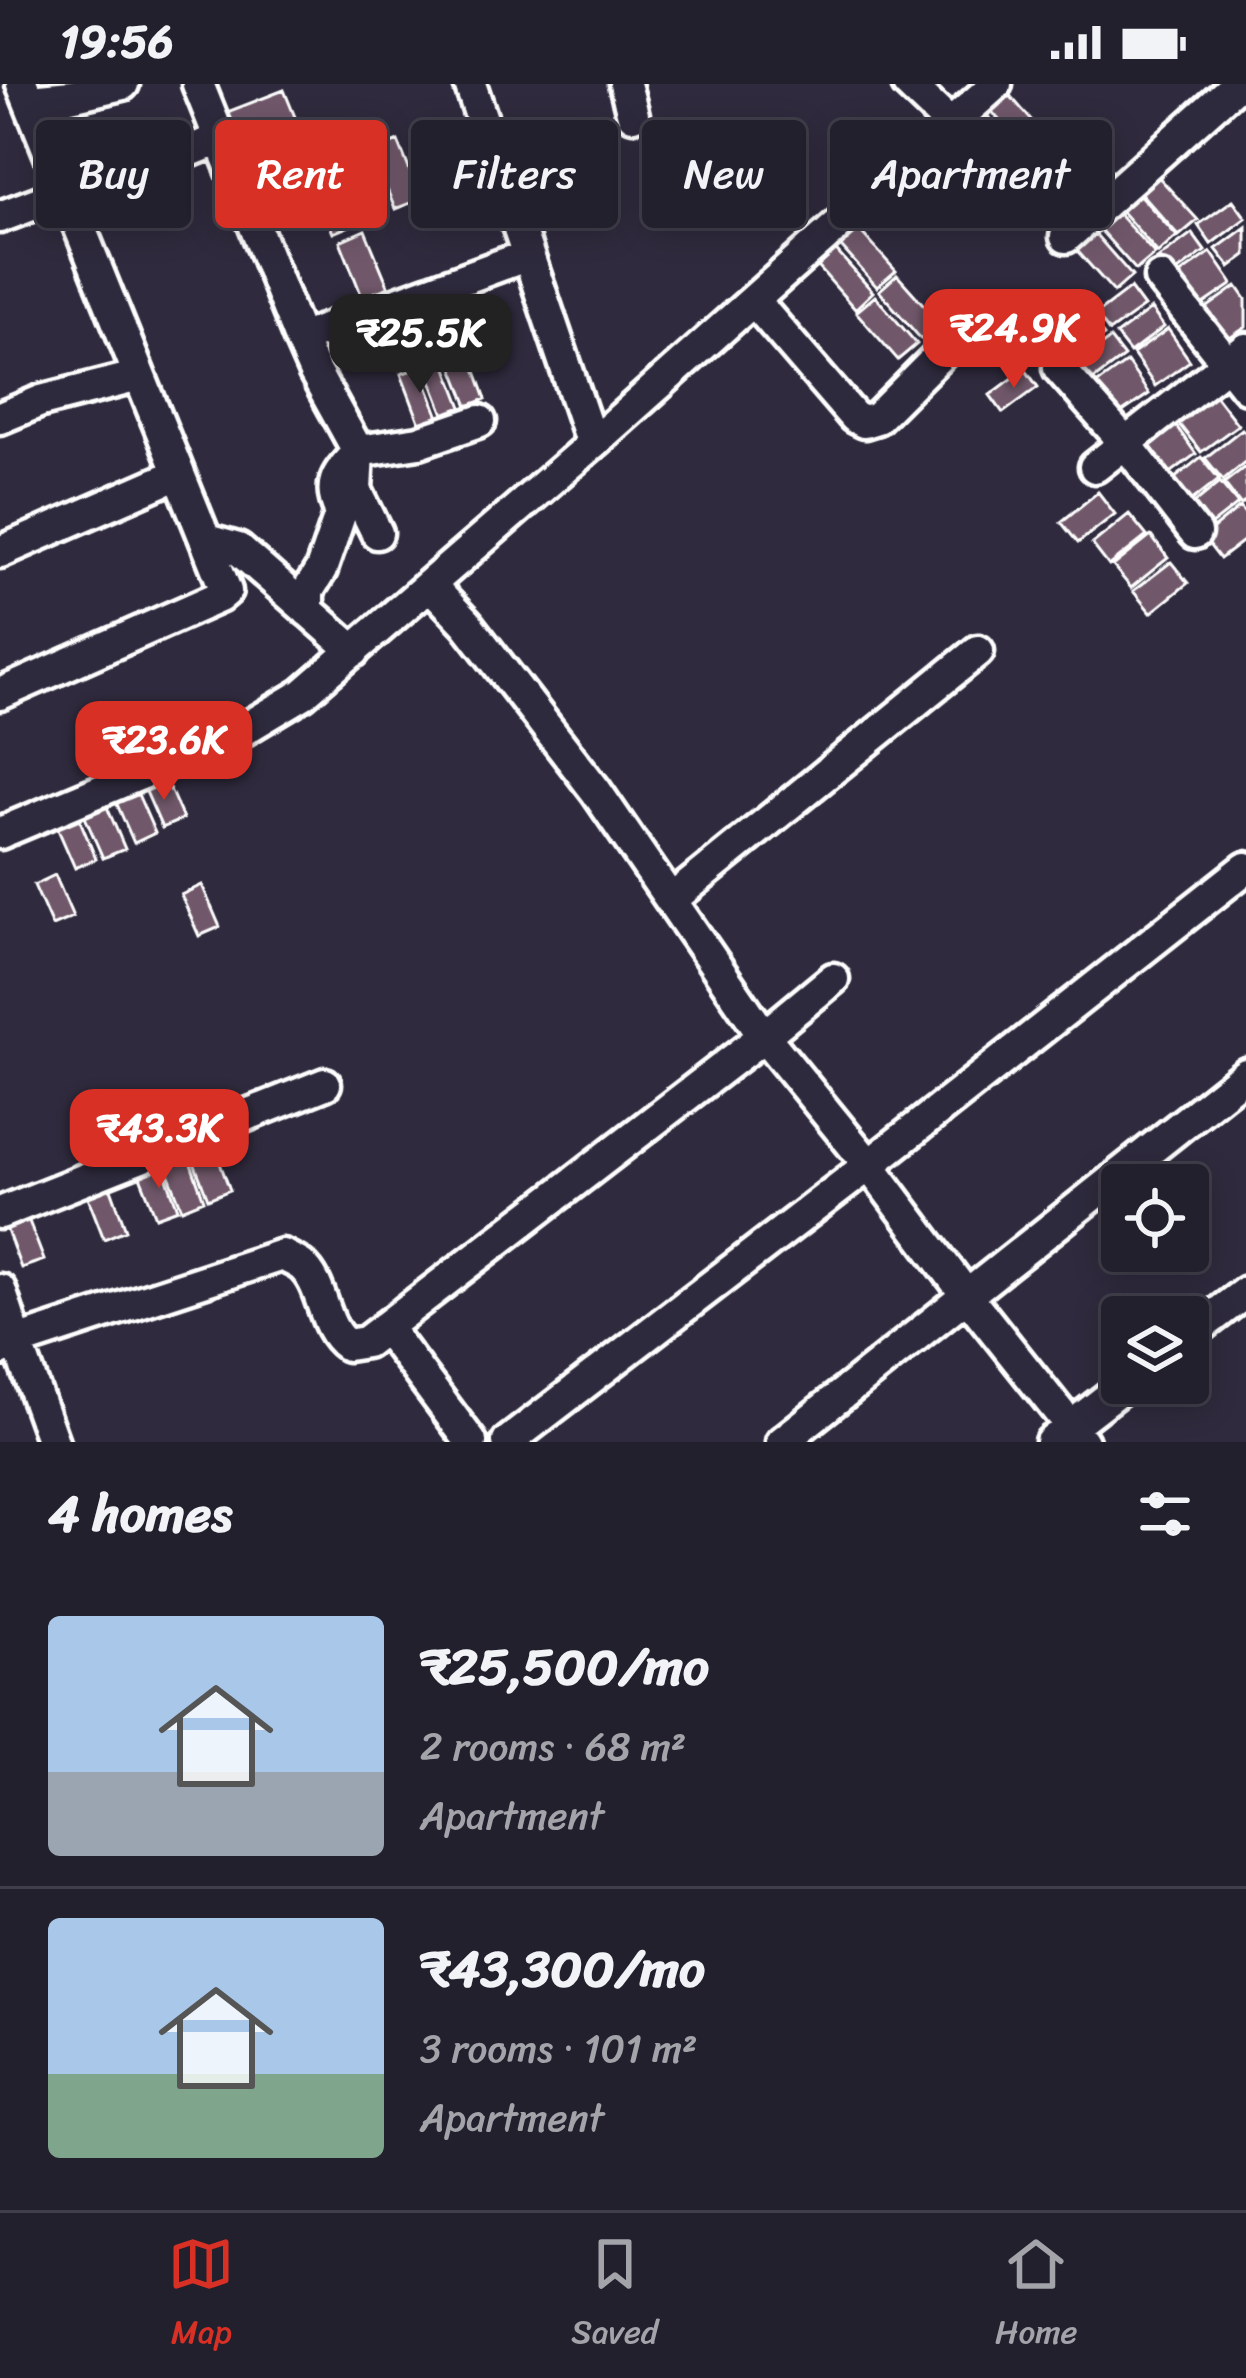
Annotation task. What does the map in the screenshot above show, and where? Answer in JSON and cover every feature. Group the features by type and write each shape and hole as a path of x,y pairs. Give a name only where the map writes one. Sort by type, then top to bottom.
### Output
{"street":[{"path":"37,120 26,92 71,96 123,84"},
{"path":"198,84 215,129"},
{"path":"470,84 592,444"},
{"path":"625,84 633,115"},
{"path":"908,84 947,120"},
{"path":"956,120 996,84"},
{"path":"1066,237 1238,84"},
{"path":"0,217 36,206"},
{"path":"0,694 226,591 80,228"},
{"path":"255,228 300,340 358,451 356,490 376,533"},
{"path":"0,833 238,733 293,701 835,228"},
{"path":"300,340 528,255"},
{"path":"1095,467 1240,366 1160,278"},
{"path":"754,301 854,417 864,422 877,418 957,338"},
{"path":"1059,368 1195,533"},
{"path":"0,418 41,401 139,376"},
{"path":"308,611 308,591 321,570 341,512 333,496 337,476 358,451 419,442 480,421"},
{"path":"0,552 178,474"},
{"path":"206,540 238,549 354,651"},
{"path":"430,586 467,624 596,791 764,1036 869,1166 1069,1437 1104,1404"},
{"path":"671,900 978,651"},
{"path":"508,1442 869,1166 1246,868"},
{"path":"8,1346 282,1255 311,1278 337,1338 347,1346 366,1342 833,979"},
{"path":"782,1442 1246,1074"},
{"path":"0,1213 326,1084"},
{"path":"0,1291 8,1346 52,1442"},
{"path":"1209,1320 1246,1292"},
{"path":"385,1327 471,1442"}],"building":[{"path":"284,90 295,117 230,120 227,112"},
{"path":"1006,91 1031,120 999,120 988,107"},
{"path":"398,141 411,174 411,203 395,209 387,189 387,146"},
{"path":"1155,173 1198,220 1179,236 1137,189"},
{"path":"1134,189 1177,236 1158,253 1116,205"},
{"path":"1233,200 1246,218 1211,244 1198,225"},
{"path":"1112,207 1155,254 1136,270 1098,228 1112,228"},
{"path":"1246,227 1246,255 1230,267 1216,249"},
{"path":"848,228 857,228 896,271 877,287 835,240"},
{"path":"1090,228 1132,276 1114,292 1072,245"},
{"path":"365,230 389,288 363,299 340,241"},
{"path":"1192,233 1205,251 1170,277 1157,259"},
{"path":"831,245 873,292 855,309 813,261"},
{"path":"1211,252 1233,284 1198,308 1176,277"},
{"path":"897,275 939,322 921,339 879,291"},
{"path":"1237,286 1246,299 1246,327 1224,342 1202,311"},
{"path":"1130,288 1144,307 1109,332 1096,314"},
{"path":"446,295 465,344 446,351 428,302"},
{"path":"875,296 917,344 898,360 856,312"},
{"path":"422,303 441,353 422,360 404,311"},
{"path":"1151,309 1164,327 1130,353 1116,335"},
{"path":"398,313 417,362 399,369 380,320"},
{"path":"1090,318 1104,336 1069,361 1056,344"},
{"path":"1168,329 1190,361 1155,386 1133,354"},
{"path":"1110,339 1124,357 1089,383 1076,364"},
{"path":"468,349 486,399 468,406 449,357"},
{"path":"443,358 462,407 444,414 425,365"},
{"path":"1127,362 1149,394 1114,418 1092,387"},
{"path":"420,367 439,417 420,424 401,374"},
{"path":"1025,369 1038,387 1003,413 990,395"},
{"path":"1215,395 1238,425 1201,452 1178,423"},
{"path":"1174,423 1196,454 1160,481 1137,451"},
{"path":"1242,429 1246,461 1223,480 1205,458"},
{"path":"1201,457 1219,479 1181,509 1164,487"},
{"path":"1246,466 1246,501 1241,505 1224,483"},
{"path":"1220,482 1238,504 1200,534 1183,512"},
{"path":"1098,492 1115,514 1078,543 1061,522"},
{"path":"1240,507 1246,515 1246,539 1220,559 1203,537"},
{"path":"1129,514 1147,536 1109,566 1092,544"},
{"path":"1151,536 1168,558 1131,588 1113,566"},
{"path":"1171,562 1188,583 1151,613 1133,591"},
{"path":"165,778 183,819 162,828 144,787"},
{"path":"137,792 155,833 134,843 116,802"},
{"path":"107,807 125,849 103,858 85,817"},
{"path":"79,818 96,859 75,868 57,827"},
{"path":"55,875 73,917 52,926 34,885"},
{"path":"202,885 220,927 199,936 181,895"},
{"path":"214,1147 230,1190 208,1199 191,1155"},
{"path":"188,1156 204,1200 182,1209 165,1165"},
{"path":"162,1165 178,1209 156,1217 139,1174"},
{"path":"110,1186 126,1230 104,1239 87,1195"},
{"path":"27,1216 44,1260 21,1268 5,1225"}]}
